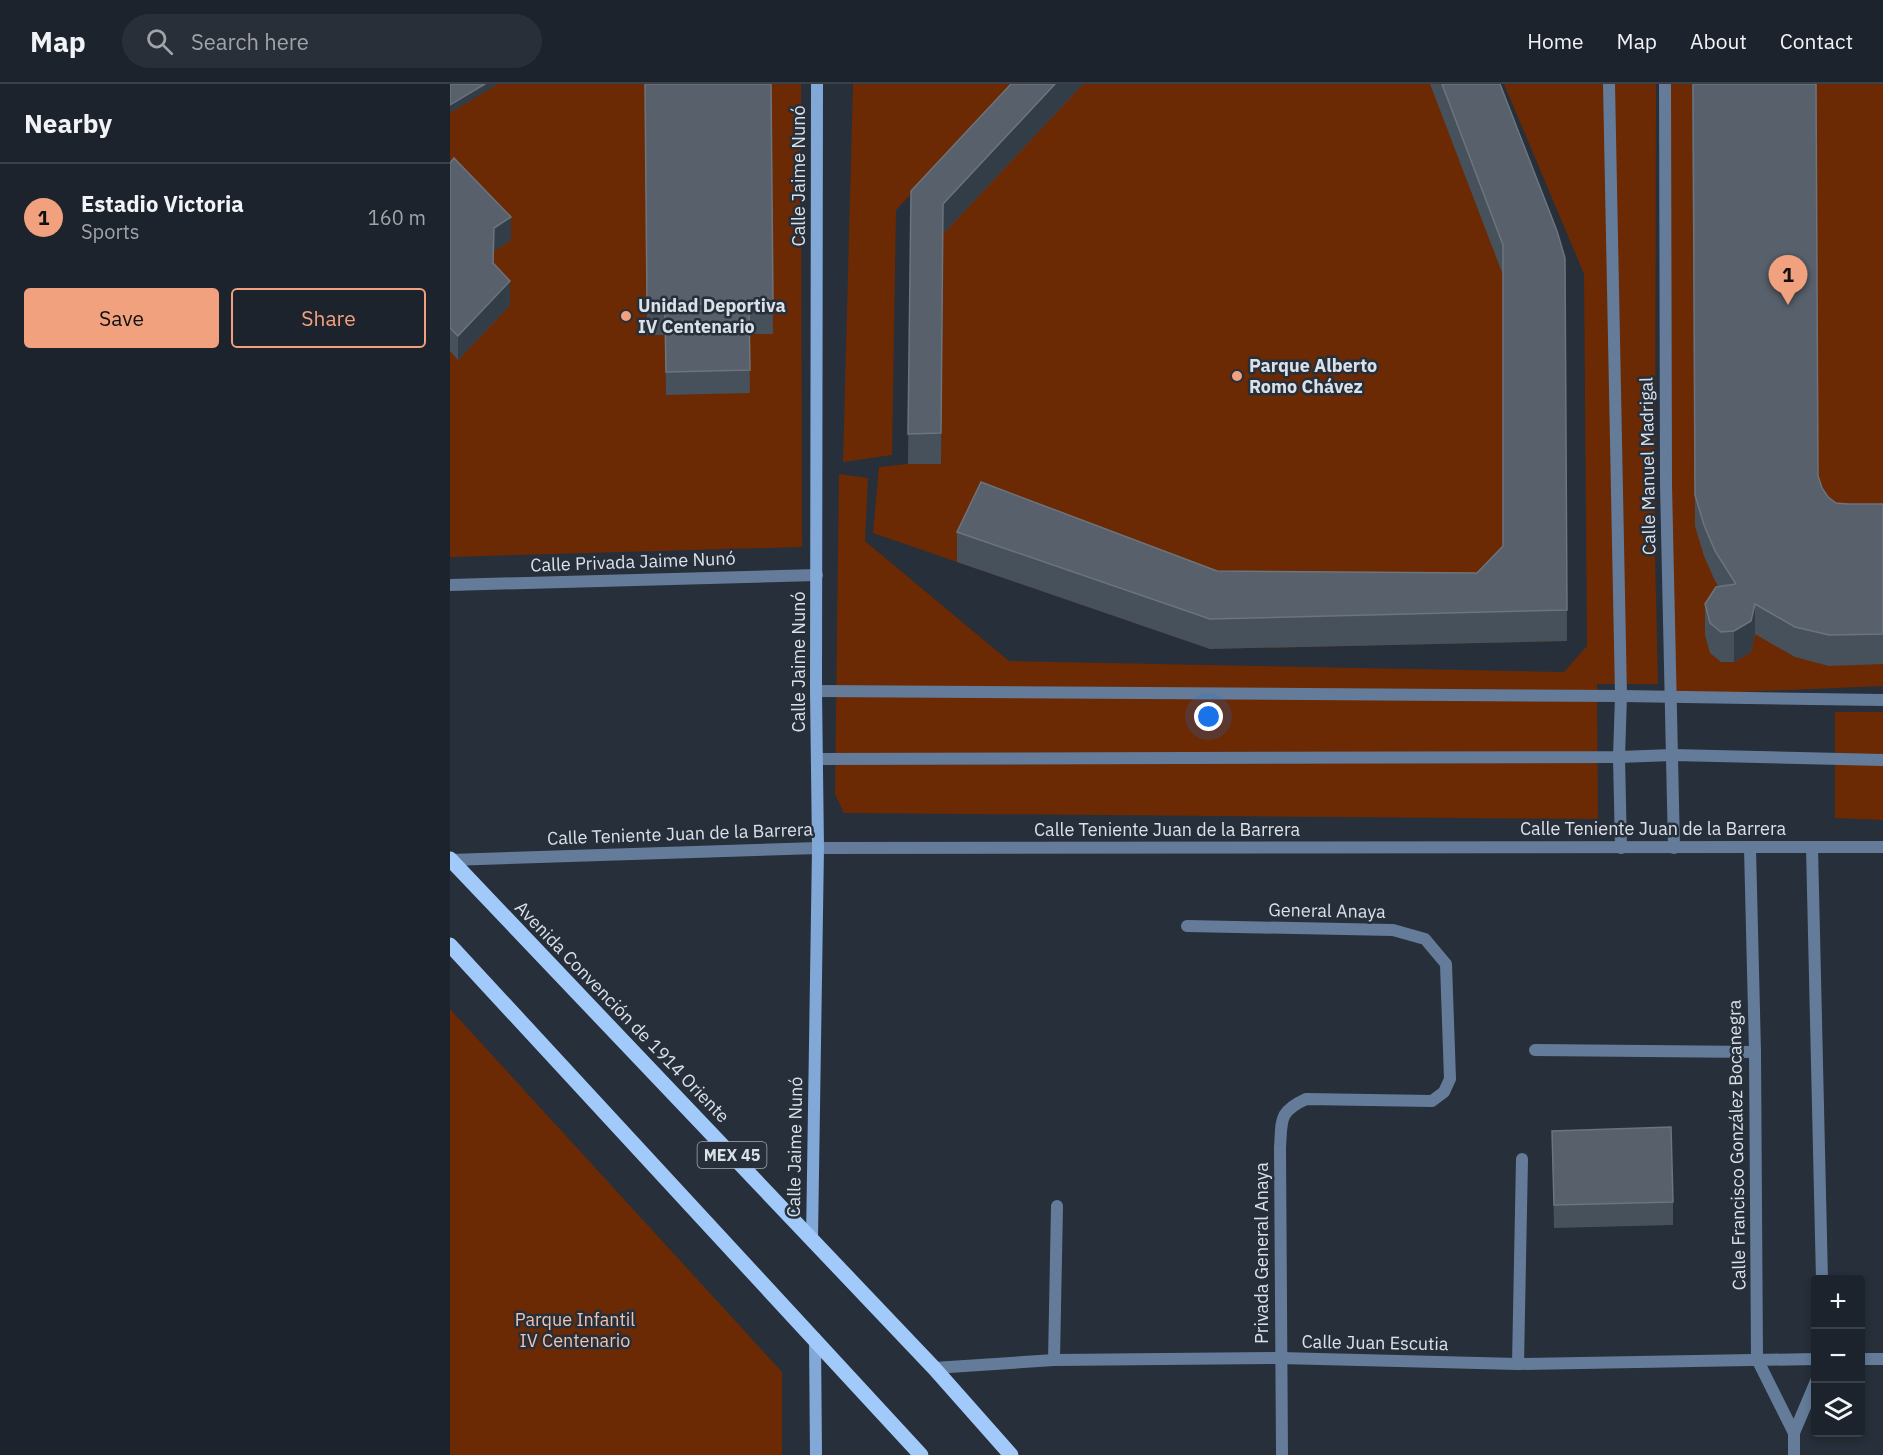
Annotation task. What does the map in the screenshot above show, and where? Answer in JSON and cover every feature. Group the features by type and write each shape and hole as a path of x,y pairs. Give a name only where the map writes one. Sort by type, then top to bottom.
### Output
{"main road":[{"name":"Avenida Convención de 1914 Oriente","path":"450,859 934,1368 1011,1455"},
{"path":"450,945 921,1455"}],"street":[{"name":"Calle Jaime Nunó","path":"812,1239 818,848 817,84"},
{"name":"Calle Manuel Madrigal","path":"1609,84 1621,848"},
{"name":"Calle Manuel Madrigal","path":"1665,84 1665,485 1674,848"},
{"name":"Calle Privada Jaime Nunó","path":"450,585 817,575"},
{"path":"816,692 1670,695 1883,700"},
{"path":"817,759 1673,755 1883,760"},
{"path":"1812,847 1822,1275"},
{"name":"Calle Teniente Juan de la Barrera","path":"450,859 818,848 1883,848"},
{"name":"Calle Francisco González Bocanegra","path":"1750,848 1755,1052 1757,1359 1794,1433"},
{"name":"General Anaya","path":"1187,926 1393,930 1425,939 1446,964 1450,1079 1444,1092 1432,1101 1306,1099 1293,1105 1282,1116 1280,1148"},
{"path":"1535,1050 1755,1052"},
{"name":"Privada General Anaya","path":"1280,1148 1282,1455"},
{"path":"1518,1364 1522,1159"},
{"path":"1054,1360 1057,1206"},
{"path":"815,1338 816,1455"},
{"name":"Calle Juan Escutia","path":"934,1368 1054,1360 1280,1358 1518,1364 1811,1359"},
{"path":"1865,1359 1883,1359"},
{"name":"Calle Francisco González Bocanegra","path":"1794,1455 1794,1433 1814,1383"}],"green space":[{"name":"Unidad Deportiva IV Centenario","path":"450,84 801,84 802,547 450,557"},
{"path":"853,84 1015,84 896,210 892,455 843,462"},
{"name":"Parque Alberto Romo Chávez","path":"1040,84 1487,84 1567,641 1210,649 873,533 879,467 908,464 911,222"},
{"path":"1504,84 1656,84 1655,554 1658,684 1597,684 1598,819 844,813 835,794 839,474 868,478 865,541 1009,661 1564,672 1587,646 1584,274"},
{"path":"1668,84 1883,84 1883,686 1670,695"},
{"path":"1835,712 1883,712 1883,820 1835,818"},
{"name":"Parque Infantil IV Centenario","path":"450,1009 782,1372 782,1455 450,1455"}],"building":[{"path":"450,84 485,84 450,105"},
{"path":"645,84 771,84 773,304 647,304"},
{"path":"1011,84 1055,84 943,204 941,433 908,434 911,191"},
{"path":"1442,84 1500,84 1557,231 1565,258 1567,610 1210,619 957,532 981,482 1217,571 1477,573 1503,546 1503,245"},
{"path":"1693,84 1816,84 1818,476 1828,497 1836,503 1883,504 1883,634 1829,635 1795,627 1755,604 1751,621 1734,631 1721,632 1710,623 1705,604 1716,587 1736,584 1715,551 1695,495"},
{"path":"454,158 511,217 494,228 493,263 510,281 458,336 450,328 450,163"},
{"path":"749,310 750,370 666,372 665,312"},
{"path":"1671,1127 1673,1202 1554,1205 1552,1131"}],"place":[{"name":"Estadio Victoria","path":"1788,305"},
{"name":"Unidad Deportiva IV Centenario","path":"626,316"},
{"name":"Parque Alberto Romo Chávez","path":"1237,376"}]}
